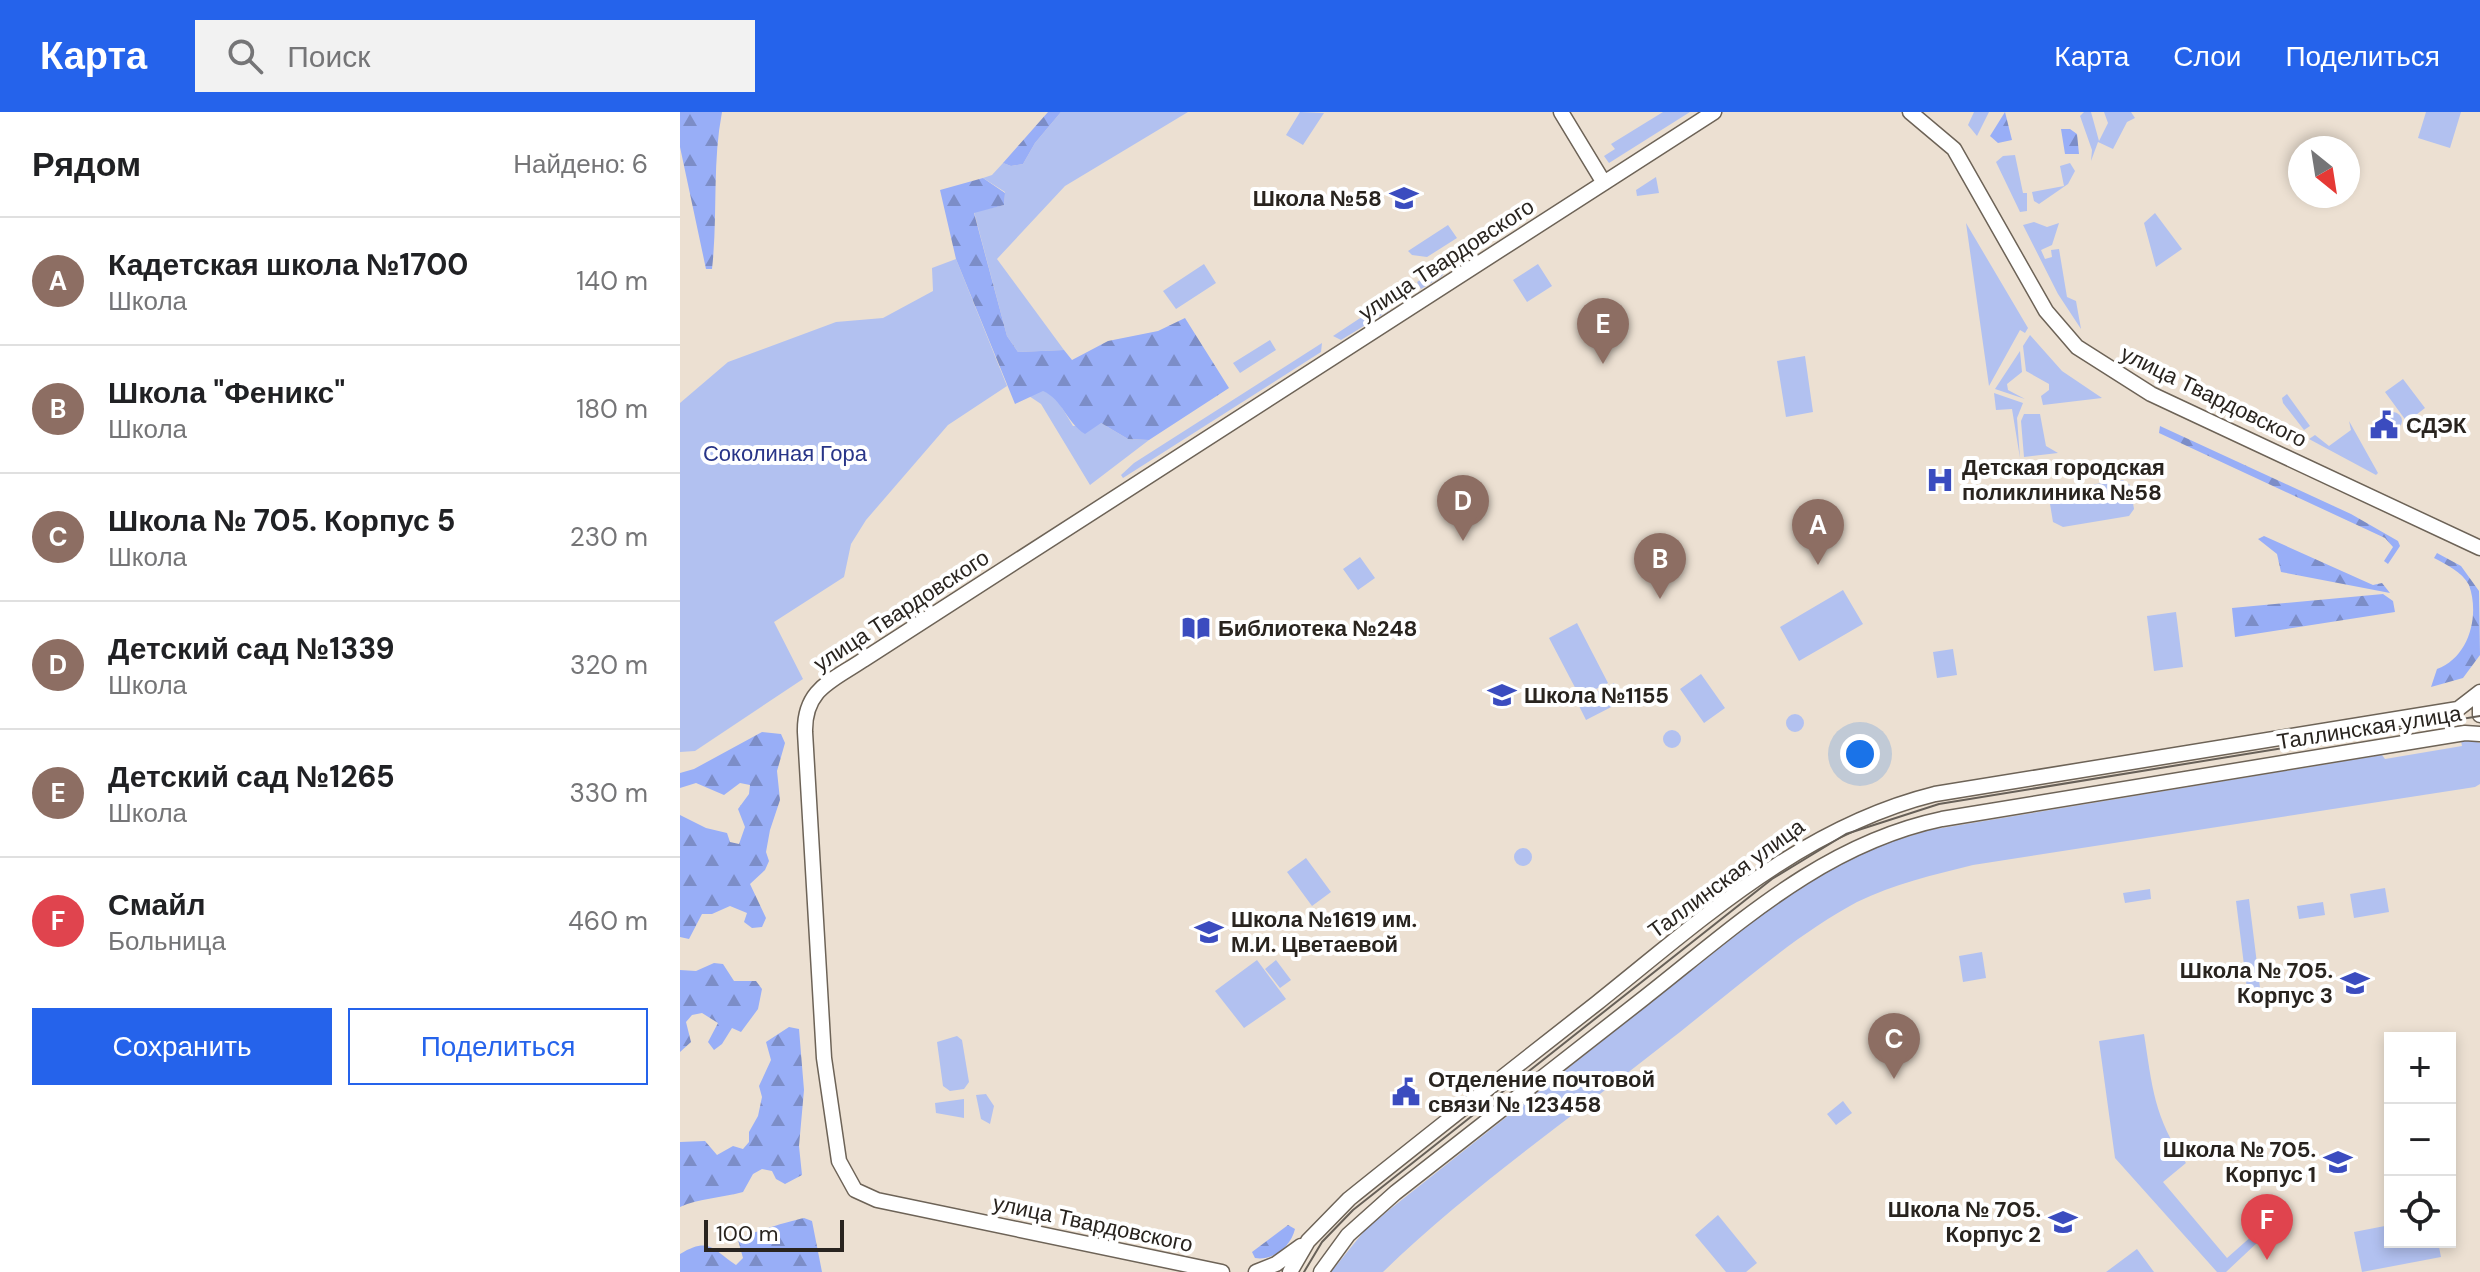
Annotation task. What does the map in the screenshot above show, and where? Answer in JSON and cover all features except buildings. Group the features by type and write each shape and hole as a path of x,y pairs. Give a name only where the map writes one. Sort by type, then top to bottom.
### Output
{"main road":[{"path":"1561,112 1604,183"},
{"name":"улица Твардовского","path":"1222,1272 877,1200 857,1192 846,1180 839,1161 824,1058 805,732 808,706 818,690 1714,112"},
{"name":"улица Твардовского","path":"1910,112 1954,149 2046,311 2077,347 2151,394 2476,548"},
{"name":"Таллинская улица","path":"1290,1272 1308,1241 1349,1199 1705,917 1789,855 1841,826 1884,807 1935,794 2458,709 2480,692"},
{"name":"Таллинская улица","path":"2480,701 2480,715"},
{"name":"Таллинская улица","path":"1321,1272 1348,1235 1387,1200 1781,890 1855,847 1898,830 1942,819 2465,733 2480,734"},
{"path":"1256,1272 1280,1262 1308,1241"}],"green space":[{"path":"680,112 722,112 717,151 712,269 706,269 680,147"},
{"path":"1048,112 1061,112 1035,143 1023,164 1011,166 1003,163"},
{"path":"1061,112 1188,112 1065,186 997,259 1064,350 1018,352 1007,336 974,212 1004,205 1005,192 983,178 992,175 1003,163 1011,166 1023,164 1035,143"},
{"path":"1300,112 1324,113 1303,145 1286,135"},
{"path":"1663,112 1690,112 1609,163 1604,156 1615,149 1611,144"},
{"path":"1974,112 1989,112 1977,136 1968,125"},
{"path":"2005,112 2012,140 1998,143 1990,136"},
{"path":"2091,112 2099,141 2108,123 2104,112 2131,112 2135,118 2127,122 2113,149 2098,142 2091,161 2092,150 2080,116"},
{"path":"2426,112 2461,112 2450,148 2418,138"},
{"path":"2061,129 2070,129 2077,134 2079,154 2065,154"},
{"path":"2015,155 2023,193 2027,193 2027,211 2020,212 1996,162 2003,156"},
{"path":"2070,163 2075,171 2068,184 2039,204 2034,201 2032,192 2064,186 2060,166"},
{"path":"1656,177 1659,193 1637,196 1636,190"},
{"path":"983,178 1005,193 1004,205 974,213 1007,336 1018,352 1064,350 1072,360 1108,341 1158,331 1185,318 1229,388 1149,440 1128,439 1101,423 1085,434 1043,391 1015,404 956,259 940,190"},
{"path":"2155,213 2182,249 2156,267 2144,223"},
{"path":"2034,222 2047,227 2059,223 2052,245 2041,250 2045,259 2052,257 2051,250 2059,249 2067,297 2076,301 2081,329 2058,294 2023,225"},
{"path":"1966,223 2028,328 2025,333 2020,330 1989,386"},
{"path":"1448,225 1457,238 1427,257 1412,255 1408,251"},
{"name":"Соколиная Гора","path":"956,259 1007,386 948,425 866,520 851,544 844,577 774,622 803,679 695,751 680,752 680,403 728,362 836,322 883,318 933,291 932,268"},
{"path":"1450,260 1452,264 1441,277 1421,289 1417,282"},
{"path":"1204,264 1216,283 1176,309 1163,291"},
{"path":"1538,264 1552,286 1527,302 1513,280"},
{"path":"1389,299 1390,310 1341,340 1333,336"},
{"path":"2030,335 2062,371 2102,398 2043,405 2041,396 2049,390 2049,384 2026,371 2023,346"},
{"path":"1270,340 1276,350 1240,373 1233,363"},
{"path":"1322,343 1321,352 1123,478 1121,475 1134,463"},
{"path":"2020,351 2022,372 2007,384 2008,390 2025,399 1995,389"},
{"path":"1805,356 1813,412 1786,417 1777,361"},
{"path":"2403,379 2425,408 2407,422 2385,392"},
{"path":"1042,390 1055,396 1073,426 1101,423 1128,439 1149,440 1090,485 1041,404 1029,396"},
{"path":"1994,393 2023,403 2017,418 2020,458 2012,409 1996,410"},
{"path":"2287,394 2310,426 2304,430 2283,403 2282,398"},
{"path":"2389,412 2397,412 2402,421 2400,428 2389,430 2384,425 2384,417"},
{"path":"2024,414 2040,414 2046,446 2058,453 2024,457 2021,421"},
{"path":"2349,421 2378,473 2376,475 2309,439 2315,435 2329,446 2351,430"},
{"path":"2160,426 2351,514 2398,541 2400,546 2388,564 2384,561 2393,547 2385,538 2159,433"},
{"path":"2123,480 2130,485 2134,509 2129,516 2063,527 2053,522 2049,498 2055,490"},
{"path":"2264,536 2373,585 2382,583 2390,593 2281,572 2277,554 2258,539"},
{"path":"2437,553 2461,566 2479,591 2480,655 2463,678 2431,687 2437,669 2457,655 2464,645 2473,610 2466,580 2434,558"},
{"path":"1360,557 1375,578 1358,590 1343,569"},
{"path":"1843,590 1863,624 1799,661 1780,627"},
{"path":"2383,594 2393,601 2395,612 2235,637 2232,608"},
{"path":"2176,612 2183,667 2154,671 2147,616"},
{"path":"1577,623 1608,683 1580,697 1549,638"},
{"path":"1953,649 1957,675 1937,678 1933,652"},
{"path":"1701,674 1725,708 1704,723 1680,689"},
{"path":"1614,683 1623,701 1586,720 1577,702"},
{"path":"1795,714 1804,723 1795,732 1786,723"},
{"path":"1672,730 1681,739 1672,748 1663,739"},
{"path":"762,732 781,734 785,743 777,771 780,800 766,852 769,861 765,870 750,884 766,918 762,927 752,928 744,922 747,913 730,906 712,914 702,914 689,939 680,937 680,815 706,828 727,833 730,842 739,844 745,827 738,809 749,794 750,785 740,783 724,795 696,783 680,788 680,773 694,769"},
{"path":"2461,741 2480,743 2480,784 2475,787 1973,865 1899,885 1857,902 1807,933 1757,970 1484,1184 1383,1272 1331,1272 1365,1230 1389,1210 1765,912 1831,868 1884,844 1930,830 2382,755 2385,759 2462,746"},
{"path":"1523,848 1532,857 1523,866 1514,857"},
{"path":"1306,858 1331,892 1312,906 1287,872"},
{"path":"2385,888 2389,912 2354,918 2350,894"},
{"path":"2150,889 2151,899 2125,903 2123,893"},
{"path":"2249,899 2260,988 2247,989 2236,901"},
{"path":"2323,902 2325,915 2299,919 2297,906"},
{"path":"1982,952 1986,978 1963,982 1959,956"},
{"path":"1257,960 1286,999 1244,1028 1215,991"},
{"path":"1276,960 1291,980 1280,988 1265,969"},
{"path":"714,963 723,964 734,981 756,981 762,989 758,1009 741,1032 732,1028 714,1050 708,1042 718,1023 702,1013 692,1015 686,1022 691,1042 680,1052 680,970 696,971"},
{"path":"789,1027 799,1029 804,1090 799,1146 802,1175 785,1184 776,1179 772,1171 762,1169 753,1174 743,1192 680,1207 680,1142 705,1141 717,1155 733,1146 743,1149 749,1142 749,1132 758,1116 762,1097 759,1086 771,1060 766,1042"},
{"path":"2144,1034 2152,1086 2161,1116 2186,1163 2163,1182 2227,1258 2253,1235 2259,1241 2226,1272 2217,1272 2115,1158 2099,1041"},
{"path":"957,1036 962,1040 969,1082 964,1089 950,1091 943,1086 937,1042"},
{"path":"986,1094 994,1106 990,1124 981,1119 976,1095"},
{"path":"964,1099 964,1118 936,1113 935,1103"},
{"path":"1843,1101 1852,1113 1836,1125 1827,1114"},
{"path":"1718,1215 1757,1263 1746,1272 1726,1272 1695,1235"},
{"path":"804,1218 812,1221 822,1272 680,1272 680,1254 690,1249 711,1247 736,1265 743,1258 738,1240"},
{"path":"1288,1225 1295,1229 1286,1246 1275,1255 1255,1258 1252,1252"},
{"path":"2384,1226 2384,1248 2439,1248 2441,1257 2362,1272 2354,1232"},
{"path":"2137,1249 2154,1272 2106,1272"}],"tram line":[{"path":"1304,1272 1322,1242 1353,1210 1772,879 1846,834 1939,804 2480,716"}],"place":[{"name":"Школа №58","path":"1404,198"},
{"name":"Детский сад №1265","path":"1603,364"},
{"name":"СДЭК","path":"2384,425"},
{"name":"Детская городская поликлиника №58","path":"1940,480"},
{"name":"Детский сад №1339","path":"1463,541"},
{"name":"Кадетская школа №1700","path":"1818,565"},
{"name":"Школа \"Феникс\"","path":"1660,599"},
{"name":"Библиотека №248","path":"1196,628"},
{"name":"Школа №1155","path":"1502,695"},
{"name":"Школа №1619 им. М.И. Цветаевой","path":"1209,932"},
{"name":"Школа № 705. Корпус 3","path":"2355,983"},
{"name":"Школа № 705. Корпус 5","path":"1894,1079"},
{"name":"Отделение почтовой связи № 123458","path":"1406,1092"},
{"name":"Школа № 705. Корпус 1","path":"2338,1162"},
{"name":"Школа № 705. Корпус 2","path":"2063,1222"},
{"name":"Смайл","path":"2267,1260"}]}
